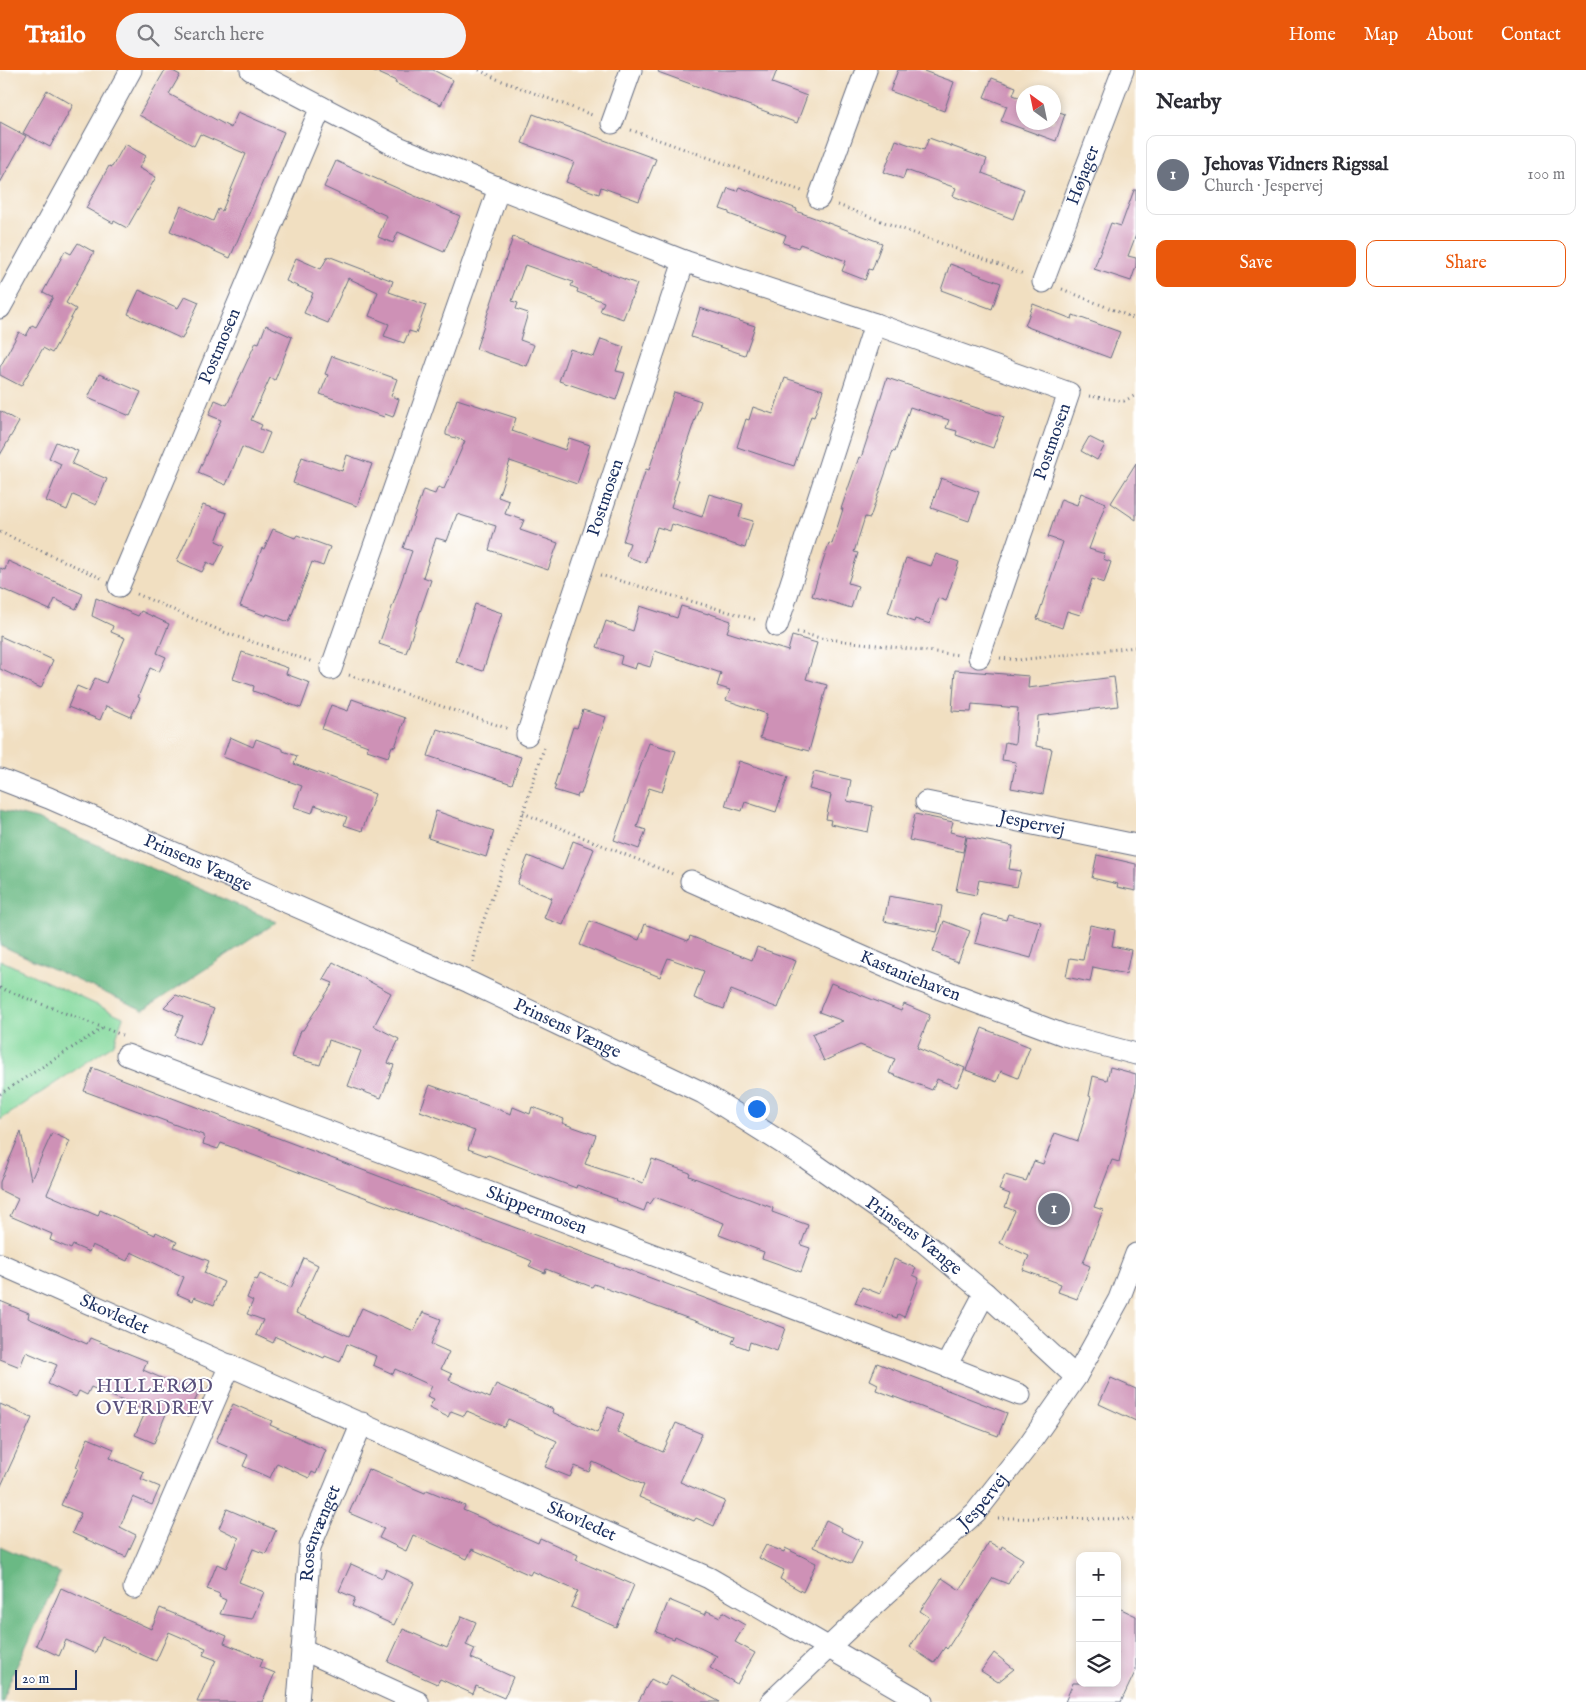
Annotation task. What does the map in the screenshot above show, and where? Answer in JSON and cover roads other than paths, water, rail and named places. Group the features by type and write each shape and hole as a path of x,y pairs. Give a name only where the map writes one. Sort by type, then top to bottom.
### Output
{"street":[{"path":"0,308 130,70"},
{"name":"Postmosen","path":"251,70 398,147 499,188 684,260 874,324 1069,393 979,657"},
{"path":"612,123 632,70"},
{"path":"819,198 866,70"},
{"name":"Højager","path":"1043,282 1123,70"},
{"name":"Postmosen","path":"119,586 321,107"},
{"path":"330,669 499,188"},
{"name":"Postmosen","path":"527,734 684,260"},
{"path":"777,626 874,324"},
{"name":"Prinsens Vænge","path":"0,779 49,798 469,982 702,1093 806,1158 914,1234 985,1294 1076,1376"},
{"name":"Jespervej","path":"926,802 1136,844"},
{"name":"Kastaniehaven","path":"691,881 911,978 1064,1035 1136,1054"},
{"name":"Skippermosen","path":"127,1055 946,1366 1020,1396"},
{"name":"Jespervej","path":"771,1702 828,1647 976,1512 1027,1447 1076,1376 1120,1299 1136,1254"},
{"name":"Skovledet","path":"0,1264 709,1578 922,1702"},
{"path":"946,1366 985,1294"},
{"path":"134,1588 230,1365"},
{"name":"Rosenvænget","path":"298,1702 310,1547 362,1423"},
{"path":"302,1649 418,1702"}],"place":[{"name":"Jehovas Vidners Rigssal","path":"1054,1209"}],"district":[{"name":"HILLERØD OVERDREV","path":"155,1398"}]}
